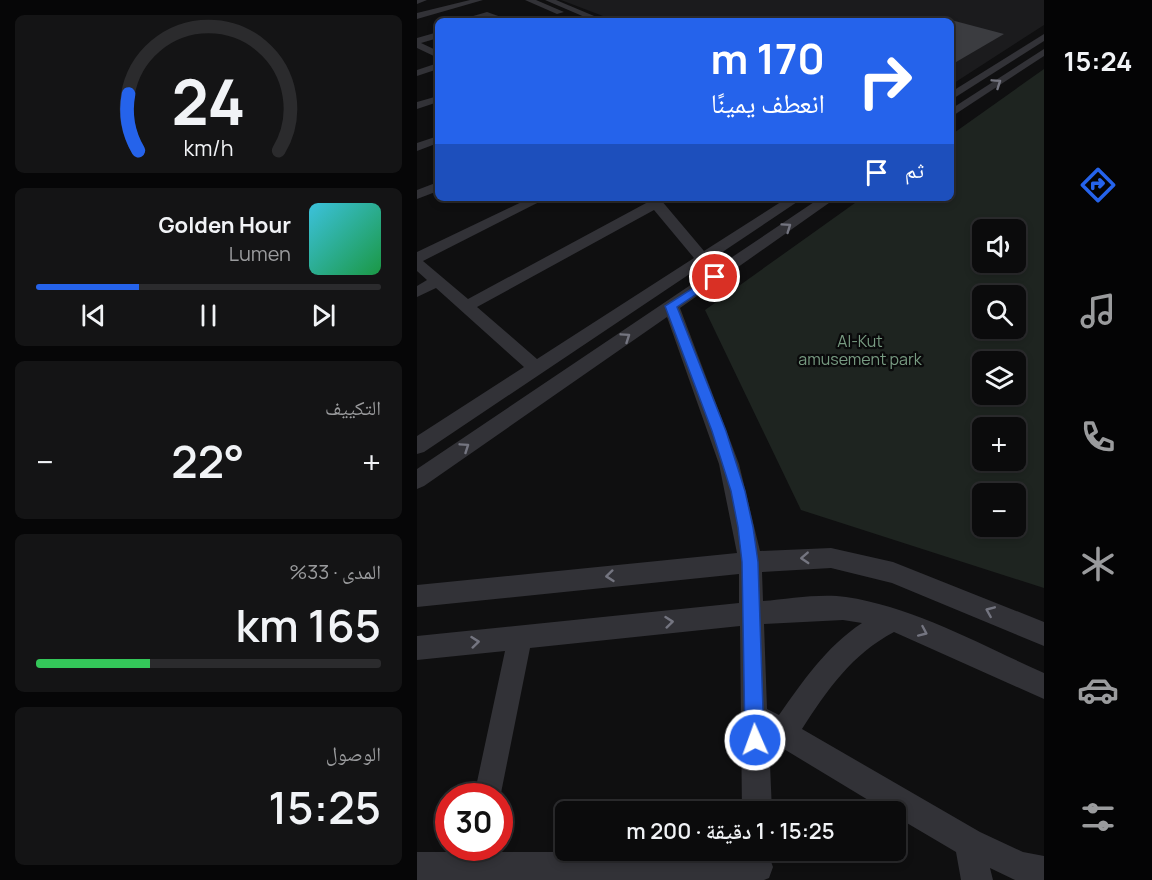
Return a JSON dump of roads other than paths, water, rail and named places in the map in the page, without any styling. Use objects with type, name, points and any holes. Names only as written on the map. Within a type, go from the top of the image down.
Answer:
[{"type":"street","points":[[417,2],[423,0]]},
{"type":"street","points":[[421,15],[479,0]]},
{"type":"street","points":[[529,0],[574,18]]},
{"type":"street","points":[[549,0],[594,18]]},
{"type":"street","points":[[472,18],[487,14],[497,17],[495,18]]},
{"type":"street","points":[[561,18],[568,16]]},
{"type":"street","points":[[417,42],[435,36]]},
{"type":"street","points":[[954,95],[1044,37]]},
{"type":"street","points":[[417,42],[435,53]]},
{"type":"street","points":[[954,112],[1044,52]]},
{"type":"street","points":[[417,73],[435,67]]},
{"type":"street","points":[[417,106],[435,100]]},
{"type":"street","points":[[417,147],[435,140]]},
{"type":"street","points":[[417,195],[435,187]]},
{"type":"street","points":[[417,258],[534,201]]},
{"type":"street","points":[[466,306],[653,201],[702,258]]},
{"type":"street","points":[[417,446],[791,201]]},
{"type":"street","points":[[417,480],[825,201]]},
{"type":"street","points":[[417,264],[535,367]]},
{"type":"street","points":[[417,292],[437,281]]},
{"type":"street","points":[[671,306],[729,459],[746,527],[750,562],[757,801]]},
{"type":"street","points":[[417,596],[750,562],[831,558],[853,561],[940,590],[1044,634]]},
{"type":"street","points":[[417,648],[751,613],[843,608],[892,620],[1044,686]]},
{"type":"street","points":[[783,733],[815,686],[842,653],[868,631],[892,620]]},
{"type":"street","points":[[491,783],[520,638]]},
{"type":"street","points":[[754,716],[969,843],[1021,867],[1044,871]]},
{"type":"street","points":[[969,843],[977,880]]},
{"type":"street","points":[[417,867],[474,865],[758,866]]},
{"type":"park label","name":"Al-Kut amusement park","points":[[860,350]]}]
